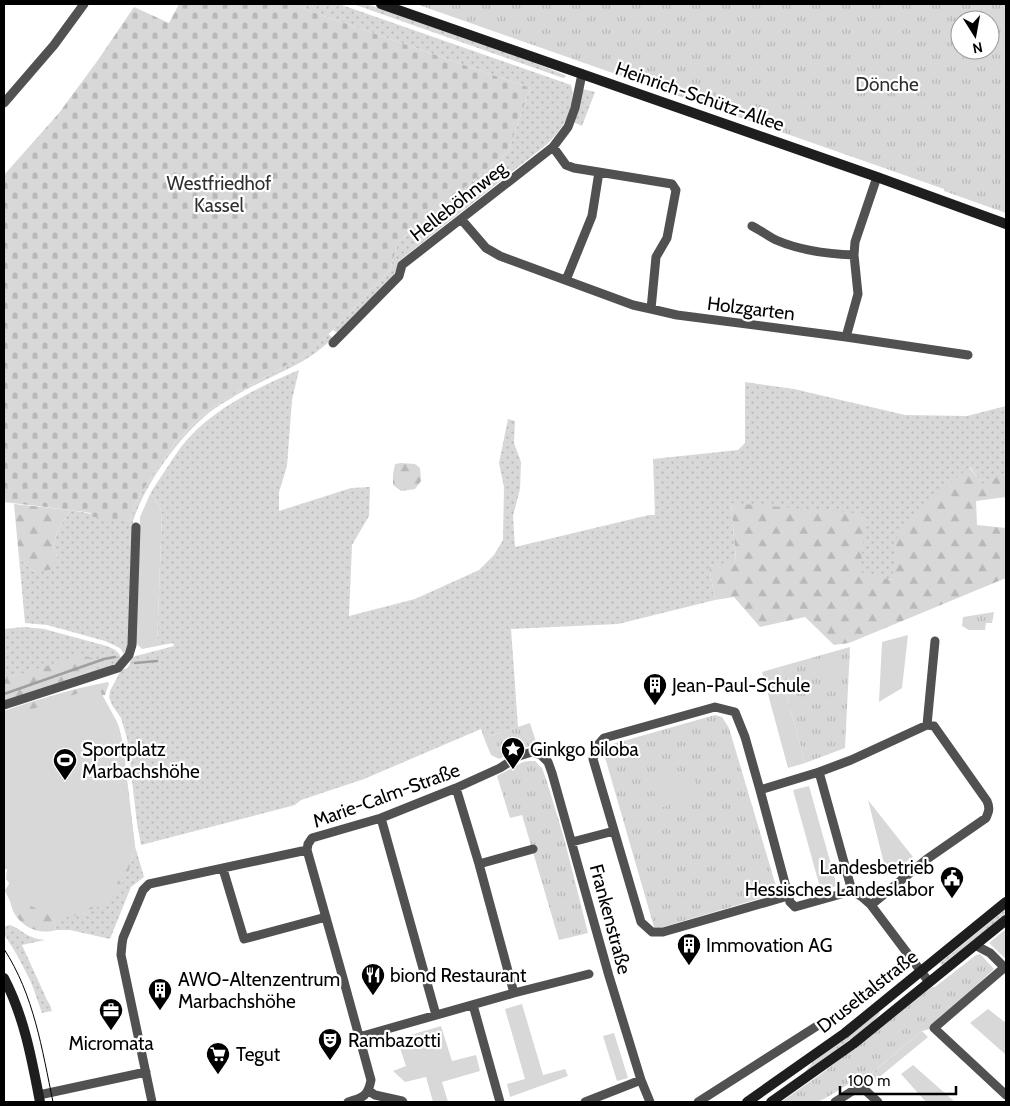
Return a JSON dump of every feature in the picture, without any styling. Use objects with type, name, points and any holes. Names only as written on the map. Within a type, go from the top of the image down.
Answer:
[{"type":"main road","name":"Heinrich-Schütz-Allee","points":[[381,4],[877,177],[1006,224]]},
{"type":"main road","name":"Druseltalstraße","points":[[752,1101],[845,1033],[1006,902]]},
{"type":"main road","name":"Druseltalstraße","points":[[771,1102],[853,1044],[1006,920]]},
{"type":"main road","points":[[4,978],[14,999],[24,1030],[39,1099]]},
{"type":"street","points":[[4,103],[54,45],[84,4]]},
{"type":"street","name":"Helleböhnweg","points":[[333,343],[399,276],[402,265],[553,147],[568,127],[575,108],[582,74]]},
{"type":"street","points":[[553,147],[566,165],[574,168],[672,184],[676,190],[667,238],[656,257],[651,309]]},
{"type":"street","points":[[566,280],[592,216],[599,172]]},
{"type":"street","points":[[846,337],[858,294],[854,254],[855,242],[877,177]]},
{"type":"street","name":"Holzgarten","points":[[461,219],[486,248],[500,256],[632,305],[677,315],[846,337],[956,357],[968,355]]},
{"type":"street","points":[[752,226],[775,239],[800,249],[854,254]]},
{"type":"street","points":[[4,706],[118,668],[129,655],[132,645],[136,527]]},
{"type":"street","points":[[927,725],[935,641]]},
{"type":"street","points":[[788,896],[663,932],[652,932],[641,922],[593,760],[597,746],[604,738],[714,707],[735,712],[745,737],[790,902],[795,906],[852,891],[862,896],[871,905],[929,982]]},
{"type":"street","points":[[760,790],[819,772],[851,760],[927,725],[934,726],[987,801],[989,812],[986,818],[927,859],[871,905]]},
{"type":"street","name":"Marie-Calm-Straße","points":[[146,1072],[121,955],[123,938],[143,890],[149,884],[307,850],[312,838],[381,818],[456,788],[500,768],[519,756],[532,752]]},
{"type":"street","name":"Frankenstraße","points":[[532,752],[541,755],[548,762],[552,773],[609,976],[641,1080],[650,1102]]},
{"type":"street","points":[[819,772],[852,891]]},
{"type":"street","points":[[456,788],[514,993]]},
{"type":"street","points":[[381,818],[436,1015]]},
{"type":"street","points":[[572,842],[614,831]]},
{"type":"street","points":[[479,864],[533,849]]},
{"type":"street","points":[[307,850],[371,1080],[369,1091],[365,1096],[348,1102]]},
{"type":"street","points":[[223,869],[244,938],[326,916]]},
{"type":"street","points":[[975,945],[990,952],[1005,968],[934,1028],[1006,1095]]},
{"type":"street","points":[[359,1037],[473,1004],[588,974]]},
{"type":"street","points":[[473,1004],[500,1102]]},
{"type":"street","name":"Druseltalstraße","points":[[698,1102],[817,1026]]},
{"type":"street","points":[[39,1099],[146,1072],[152,1102]]},
{"type":"street","points":[[585,1102],[641,1080]]},
{"type":"street","points":[[835,1102],[857,1088],[865,1090],[878,1102]]},
{"type":"street","points":[[369,1091],[375,1095],[403,1102]]},
{"type":"green space","name":"Westfriedhof Kassel","points":[[179,4],[290,4],[530,88],[508,152],[398,242],[390,270],[333,330],[302,357],[237,392],[203,414],[176,441],[135,504],[130,521],[93,517],[91,513],[4,502],[4,175],[59,113],[134,7],[169,23]]},
{"type":"green space","points":[[290,4],[339,4],[571,85],[573,93],[567,118],[552,139],[399,261],[394,275],[338,333],[333,330],[390,270],[398,242],[508,152],[530,88]]},
{"type":"green space","points":[[353,4],[367,4],[520,57],[566,77],[563,78]]},
{"type":"green space","name":"Dönche","points":[[416,4],[1006,4],[1006,213],[944,191],[944,189]]},
{"type":"green space","points":[[583,89],[595,92],[582,126],[573,122]]},
{"type":"green space","points":[[328,334],[333,338],[311,356],[238,394],[207,415],[192,428],[153,479],[138,507],[133,521],[130,639],[125,655],[120,648],[105,641],[47,625],[25,623],[19,558],[34,572],[59,560],[53,547],[57,532],[70,510],[130,521],[135,504],[176,441],[203,414],[237,392],[302,357]]},
{"type":"green space","points":[[299,370],[292,400],[287,466],[279,492],[279,511],[351,488],[370,487],[369,516],[352,545],[349,616],[415,599],[479,570],[494,555],[503,540],[504,487],[499,463],[508,419],[515,421],[514,443],[521,462],[520,489],[513,516],[515,547],[655,515],[653,459],[738,450],[745,443],[745,382],[794,389],[905,415],[967,416],[1006,406],[1006,473],[983,485],[970,467],[892,580],[860,573],[731,504],[736,562],[709,566],[715,600],[618,624],[511,629],[518,727],[484,738],[481,729],[364,779],[301,800],[295,805],[141,845],[127,738],[121,718],[109,697],[110,691],[121,670],[128,668],[132,657],[174,646],[173,643],[157,646],[162,512],[151,492],[181,447],[206,422],[235,401],[266,384]]},
{"type":"green space","points":[[395,464],[415,464],[420,468],[421,481],[415,489],[401,491],[393,485]]},
{"type":"green space","points":[[969,467],[983,484],[1006,473],[1006,497],[976,501],[977,525],[1006,528],[1006,578],[849,643],[834,645],[805,617],[760,627],[734,597],[715,600],[709,566],[736,561],[731,503],[866,514],[860,572],[892,580],[898,531]]},
{"type":"green space","points":[[151,492],[162,512],[157,646],[142,649],[135,642],[140,517]]},
{"type":"green space","points":[[14,504],[70,510],[57,532],[53,547],[59,560],[54,569],[34,572],[19,558]]},
{"type":"green space","points":[[994,612],[992,623],[986,623],[985,630],[969,630],[962,626],[963,617]]},
{"type":"green space","points":[[24,627],[44,629],[112,648],[117,652],[121,660],[116,665],[4,701],[75,677],[106,663],[17,675],[4,679],[4,629]]},
{"type":"green space","points":[[908,635],[902,688],[879,702],[882,642]]},
{"type":"green space","points":[[850,647],[845,748],[805,763],[779,667]]},
{"type":"green space","points":[[82,655],[106,663],[75,677],[4,701],[4,679]]},
{"type":"green space","points":[[826,660],[848,667],[837,686],[824,683]]},
{"type":"green space","points":[[779,667],[805,763],[788,768],[762,672]]},
{"type":"green space","points":[[108,682],[105,695],[94,696],[4,729],[4,711],[55,695]]},
{"type":"green space","name":"Sportplatz Marbachshöhe","points":[[96,687],[99,689],[116,720],[121,735],[135,846],[117,884],[104,900],[88,909],[51,916],[15,898],[12,887],[6,879],[7,869],[4,869],[4,719]]},
{"type":"green space","points":[[715,715],[722,717],[729,728],[778,893],[663,927],[654,927],[602,747]]},
{"type":"green space","points":[[116,720],[123,745],[135,846],[128,874],[106,902],[88,913],[57,919],[54,921],[56,930],[44,932],[32,929],[22,923],[14,913],[5,890]]},
{"type":"green space","points":[[530,723],[537,745],[521,748],[499,759],[491,755],[484,738]]},
{"type":"green space","points":[[535,761],[542,768],[547,782],[564,838],[588,933],[559,940],[522,815],[510,818],[497,776],[523,762]]},
{"type":"green space","points":[[692,771],[700,797],[659,808],[652,782]]},
{"type":"green space","points":[[809,786],[837,886],[821,891],[793,790]]},
{"type":"green space","points":[[868,800],[913,857],[887,875]]},
{"type":"green space","points":[[135,846],[144,877],[131,887],[110,939],[70,930],[56,930],[54,921],[57,918],[88,913],[128,874]]},
{"type":"green space","points":[[1006,909],[1006,914],[942,965],[940,963]]},
{"type":"green space","points":[[9,925],[34,938],[45,940],[22,945],[52,1011],[42,1013],[31,982],[4,934],[4,927]]},
{"type":"green space","points":[[1006,929],[1006,959],[989,943]]},
{"type":"green space","points":[[980,954],[994,969],[930,1029],[922,1031],[861,1082],[858,1078],[817,1102],[781,1102],[821,1074],[932,987],[935,987],[976,955]]},
{"type":"green space","points":[[522,1004],[543,1075],[565,1069],[568,1076],[510,1097],[507,1084],[525,1079],[505,1009]]},
{"type":"green space","points":[[988,1009],[1006,1023],[1006,1055],[970,1023]]},
{"type":"green space","points":[[879,1012],[873,1022],[805,1072],[813,1062]]},
{"type":"green space","points":[[441,1026],[452,1061],[476,1055],[480,1071],[442,1082],[448,1102],[433,1102],[426,1077],[405,1082],[393,1071],[406,1066],[397,1039]]},
{"type":"green space","points":[[922,1031],[928,1037],[871,1084],[866,1078]]},
{"type":"green space","points":[[614,1033],[628,1078],[617,1081],[603,1036]]},
{"type":"green space","points":[[913,1065],[955,1102],[926,1102],[901,1074]]},
{"type":"waterway","points":[[4,694],[104,659],[115,657]]},
{"type":"waterway","points":[[135,663],[157,661]]},
{"type":"tram line","points":[[4,949],[23,985],[30,1004],[41,1042],[53,1102]]},
{"type":"place","name":"Jean-Paul-Schule","points":[[655,706]]},
{"type":"place","name":"Ginkgo biloba","points":[[513,770]]},
{"type":"place","name":"Sportplatz Marbachshöhe","points":[[65,781]]},
{"type":"place","name":"Landesbetrieb Hessisches Landeslabor","points":[[952,899]]},
{"type":"place","name":"Immovation AG","points":[[689,966]]},
{"type":"place","name":"biond Restaurant","points":[[373,996]]},
{"type":"place","name":"AWO-Altenzentrum Marbachshöhe","points":[[160,1011]]},
{"type":"place","name":"Micromata","points":[[111,1031]]},
{"type":"place","name":"Rambazotti","points":[[330,1061]]},
{"type":"place","name":"Tegut","points":[[218,1075]]}]
